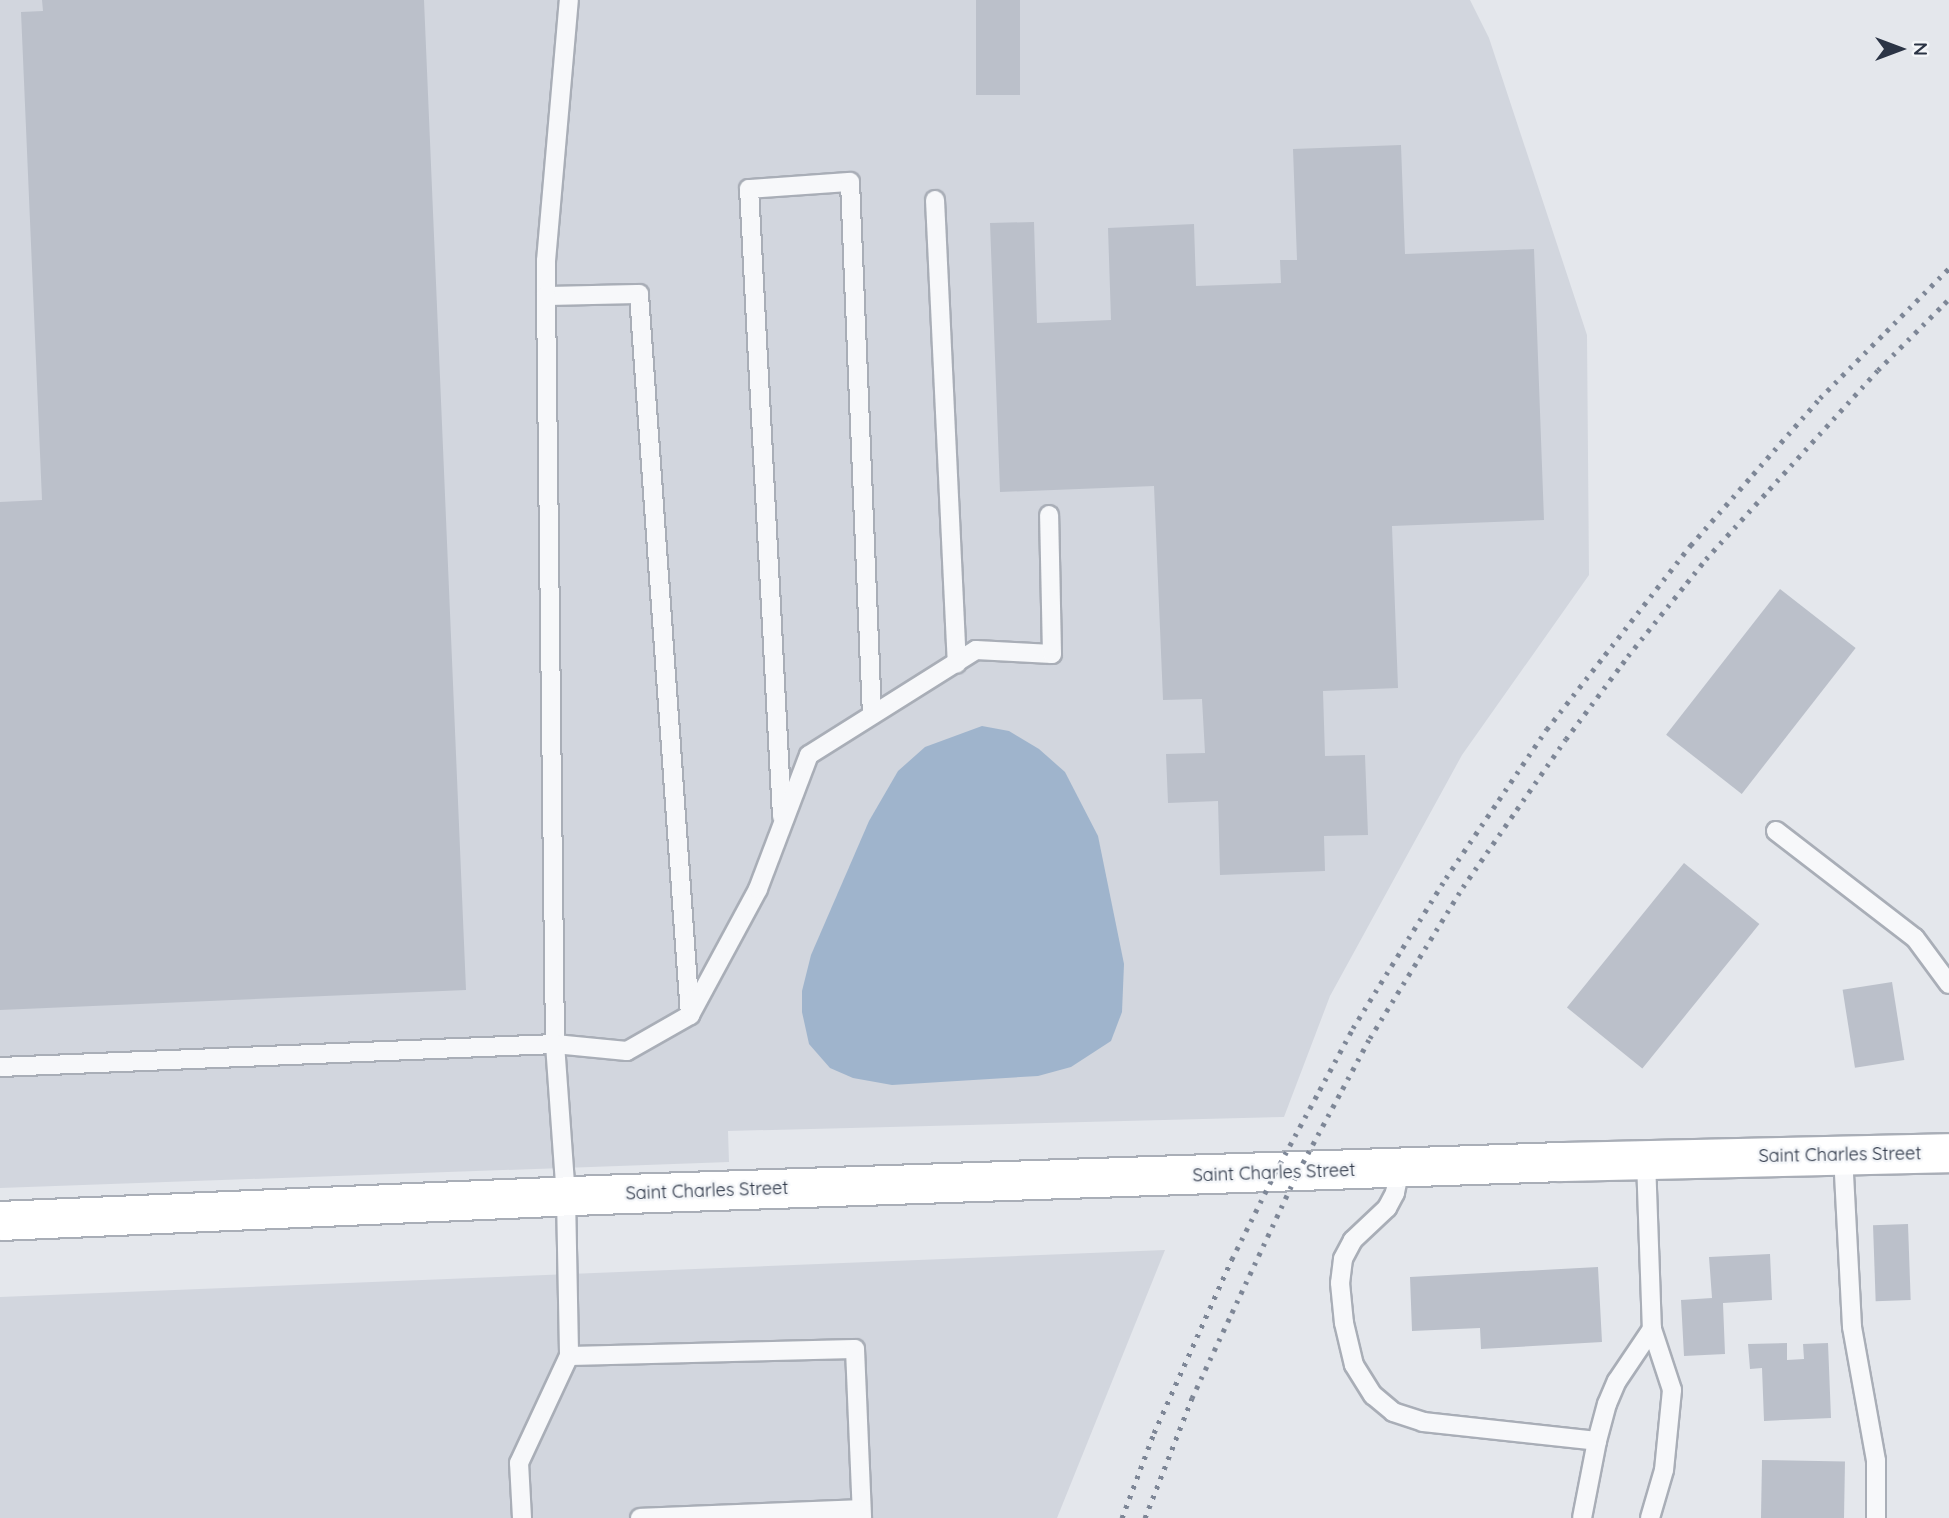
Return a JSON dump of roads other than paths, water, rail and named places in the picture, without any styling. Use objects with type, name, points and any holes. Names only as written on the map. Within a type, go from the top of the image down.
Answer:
[{"type":"main road","name":"Saint Charles Street","points":[[0,1221],[582,1196],[1646,1160],[1949,1153]]},
{"type":"lane","points":[[522,1518],[519,1463],[569,1356],[582,1196],[555,1044],[546,296],[546,261],[569,0]]},
{"type":"lane","points":[[782,824],[749,189],[850,182],[872,715]]},
{"type":"lane","points":[[935,200],[957,663]]},
{"type":"lane","points":[[546,296],[639,294],[690,1015]]},
{"type":"lane","points":[[0,1067],[555,1044],[627,1051],[690,1015],[758,889],[809,755],[976,650],[1052,654],[1049,515]]},
{"type":"lane","points":[[1776,831],[1915,937],[1949,984]]},
{"type":"lane","points":[[1843,1155],[1852,1327],[1876,1461],[1876,1518]]},
{"type":"lane","points":[[1646,1160],[1652,1329],[1672,1390],[1664,1470],[1650,1518]]},
{"type":"lane","points":[[1400,1168],[1395,1193],[1387,1208],[1353,1240],[1343,1259],[1340,1283],[1344,1324],[1354,1365],[1373,1395],[1394,1412],[1423,1422],[1597,1441]]},
{"type":"lane","points":[[1582,1518],[1607,1405],[1618,1381],[1652,1329]]},
{"type":"lane","points":[[569,1356],[855,1349],[862,1514],[640,1518]]},
{"type":"water","points":[[982,726],[1009,731],[1039,749],[1065,772],[1098,836],[1124,964],[1122,1012],[1111,1041],[1071,1067],[1038,1076],[892,1085],[853,1078],[830,1068],[809,1044],[802,1012],[802,991],[811,955],[869,821],[898,771],[925,747]]},
{"type":"railway","points":[[1122,1518],[1154,1433],[1232,1259],[1275,1173],[1353,1028],[1446,878],[1547,729],[1691,545],[1820,398],[1949,268]]},
{"type":"railway","points":[[1145,1518],[1192,1398],[1298,1172],[1370,1038],[1463,887],[1566,739],[1706,559],[1878,370],[1949,299]]}]
